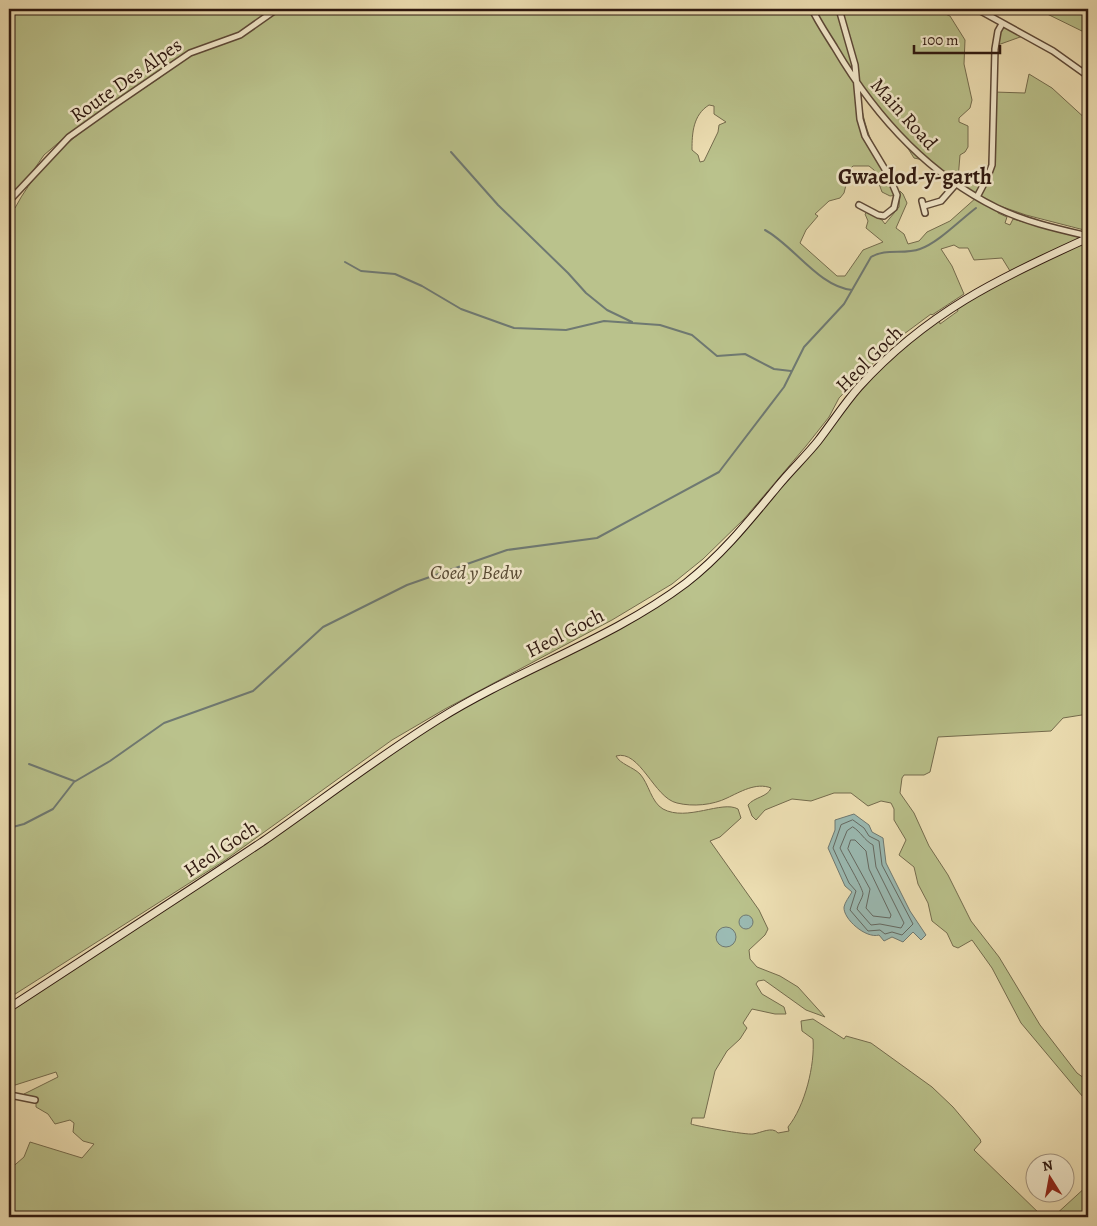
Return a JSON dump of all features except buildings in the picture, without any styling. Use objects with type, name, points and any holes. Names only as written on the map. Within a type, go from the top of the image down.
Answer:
[{"type":"street","name":"Route Des Alpes","points":[[9,201],[69,137],[190,53],[240,35],[277,9]]},
{"type":"street","name":"Main Road","points":[[812,9],[858,86],[872,105],[915,152],[956,185],[1011,214],[1088,237]]},
{"type":"street","points":[[839,9],[853,55],[858,86],[857,107],[865,136],[889,176],[897,195],[894,208],[884,216],[878,215],[860,205]]},
{"type":"street","points":[[978,9],[1053,51],[1088,76]]},
{"type":"street","points":[[977,197],[992,165],[995,49],[998,30],[1002,24]]},
{"type":"street","points":[[924,213],[923,204],[941,201],[956,185]]},
{"type":"street","name":"Heol Goch","points":[[9,1008],[264,840],[354,776],[438,720],[485,692],[651,606],[686,583],[735,539],[815,445],[859,388],[911,339],[948,309],[985,287],[1088,237]]},
{"type":"street","points":[[9,1098],[19,1097],[35,1100]]},
{"type":"green space","name":"Coed y Bedw","points":[[9,9],[924,9],[938,11],[950,16],[965,40],[964,64],[972,100],[970,108],[959,118],[959,122],[968,126],[968,147],[960,155],[958,179],[988,176],[994,92],[1025,93],[1029,74],[1052,88],[1088,121],[1088,231],[1026,215],[997,205],[998,213],[1007,217],[1005,223],[1010,225],[1013,219],[1082,238],[1010,271],[1002,258],[974,260],[968,248],[959,248],[954,245],[941,249],[952,266],[964,294],[931,314],[904,334],[861,375],[839,398],[829,417],[744,519],[703,559],[672,584],[612,620],[445,709],[392,740],[224,861],[9,998],[9,205],[15,208],[28,186],[44,167],[79,134],[161,77],[161,75],[71,132],[44,155],[24,184],[9,198]],"holes":[[[859,87],[902,139],[914,158],[923,160],[955,179],[977,197],[950,221],[927,232],[919,241],[908,244],[904,234],[896,228],[907,203],[900,191],[899,207],[885,224],[882,220],[867,212],[865,214],[868,221],[866,228],[883,242],[863,250],[845,276],[837,276],[800,243],[806,230],[818,216],[815,214],[829,201],[840,198],[844,193],[850,169],[853,166],[869,166],[874,170],[882,192],[890,196],[897,195],[867,130],[860,102]],[[709,105],[714,106],[714,114],[726,122],[719,125],[718,132],[704,161],[700,162],[698,155],[692,150],[693,131],[700,114]]]},
{"type":"green space","points":[[1037,9],[1088,9],[1088,34]]},
{"type":"green space","points":[[1002,24],[1023,36],[995,46]]},
{"type":"green space","points":[[1088,239],[1088,714],[1063,718],[1051,731],[938,737],[930,772],[924,775],[904,775],[900,793],[914,813],[929,846],[948,875],[971,921],[999,957],[1040,1025],[1077,1073],[1088,1081],[1088,1103],[1021,1023],[992,968],[972,940],[958,948],[953,946],[947,933],[932,921],[928,903],[918,884],[914,867],[899,855],[906,840],[894,820],[894,809],[891,803],[881,801],[868,806],[851,793],[834,793],[811,801],[792,799],[765,810],[756,820],[752,816],[748,805],[767,793],[771,788],[765,786],[754,787],[709,804],[690,805],[677,803],[661,793],[640,766],[625,756],[616,756],[620,761],[640,774],[656,802],[663,809],[683,813],[723,807],[738,809],[741,818],[720,837],[710,841],[759,910],[768,929],[765,935],[749,950],[750,959],[757,967],[780,976],[798,987],[825,1017],[806,1010],[764,980],[758,981],[756,984],[762,994],[784,1007],[786,1014],[775,1014],[752,1009],[743,1023],[747,1028],[740,1039],[727,1051],[715,1071],[704,1118],[692,1118],[691,1124],[749,1134],[770,1130],[778,1133],[789,1131],[788,1127],[799,1108],[808,1085],[812,1061],[813,1039],[802,1031],[801,1021],[813,1019],[844,1039],[846,1036],[871,1043],[932,1087],[953,1107],[980,1139],[981,1142],[974,1150],[1024,1199],[1024,1204],[1030,1204],[1043,1217],[9,1217],[9,1170],[24,1157],[30,1142],[82,1158],[94,1144],[83,1141],[73,1132],[74,1123],[70,1120],[55,1124],[48,1114],[36,1107],[36,1102],[24,1094],[58,1077],[56,1072],[9,1087],[9,1009],[238,862],[287,825],[437,722],[585,643],[636,620],[666,600],[719,556],[857,392],[880,368],[939,317],[940,324],[958,311],[956,306],[978,292]]},
{"type":"green space","points":[[1088,1185],[1088,1217],[1053,1217],[1067,1204],[1074,1204],[1074,1198]]},
{"type":"water","points":[[854,814],[869,825],[872,832],[883,838],[886,863],[910,911],[926,935],[921,940],[913,932],[903,942],[892,937],[884,941],[879,935],[868,934],[862,931],[847,917],[844,907],[852,892],[845,886],[828,848],[835,830],[835,820]]},
{"type":"water","points":[[746,915],[751,917],[753,922],[751,927],[746,929],[741,927],[739,922],[741,917]]},
{"type":"water","points":[[726,927],[733,930],[736,937],[733,944],[726,947],[719,944],[716,937],[719,930]]},
{"type":"waterway","points":[[451,152],[498,205],[586,293],[607,310],[632,322]]},
{"type":"waterway","points":[[9,828],[24,824],[53,809],[74,782],[110,761],[164,723],[253,691],[323,627],[407,585],[507,550],[597,538],[719,472],[784,387],[804,347],[844,304],[871,257],[889,252],[914,251],[927,246],[976,208]]},
{"type":"waterway","points":[[765,230],[786,245],[817,274],[840,287],[852,290]]},
{"type":"waterway","points":[[345,262],[361,271],[395,274],[422,286],[461,309],[514,328],[566,330],[604,321],[660,325],[692,335],[717,356],[745,354],[774,369],[791,371]]},
{"type":"waterway","points":[[29,764],[74,781]]},
{"type":"district","name":"Gwaelod-y-garth","points":[[915,177]]}]
